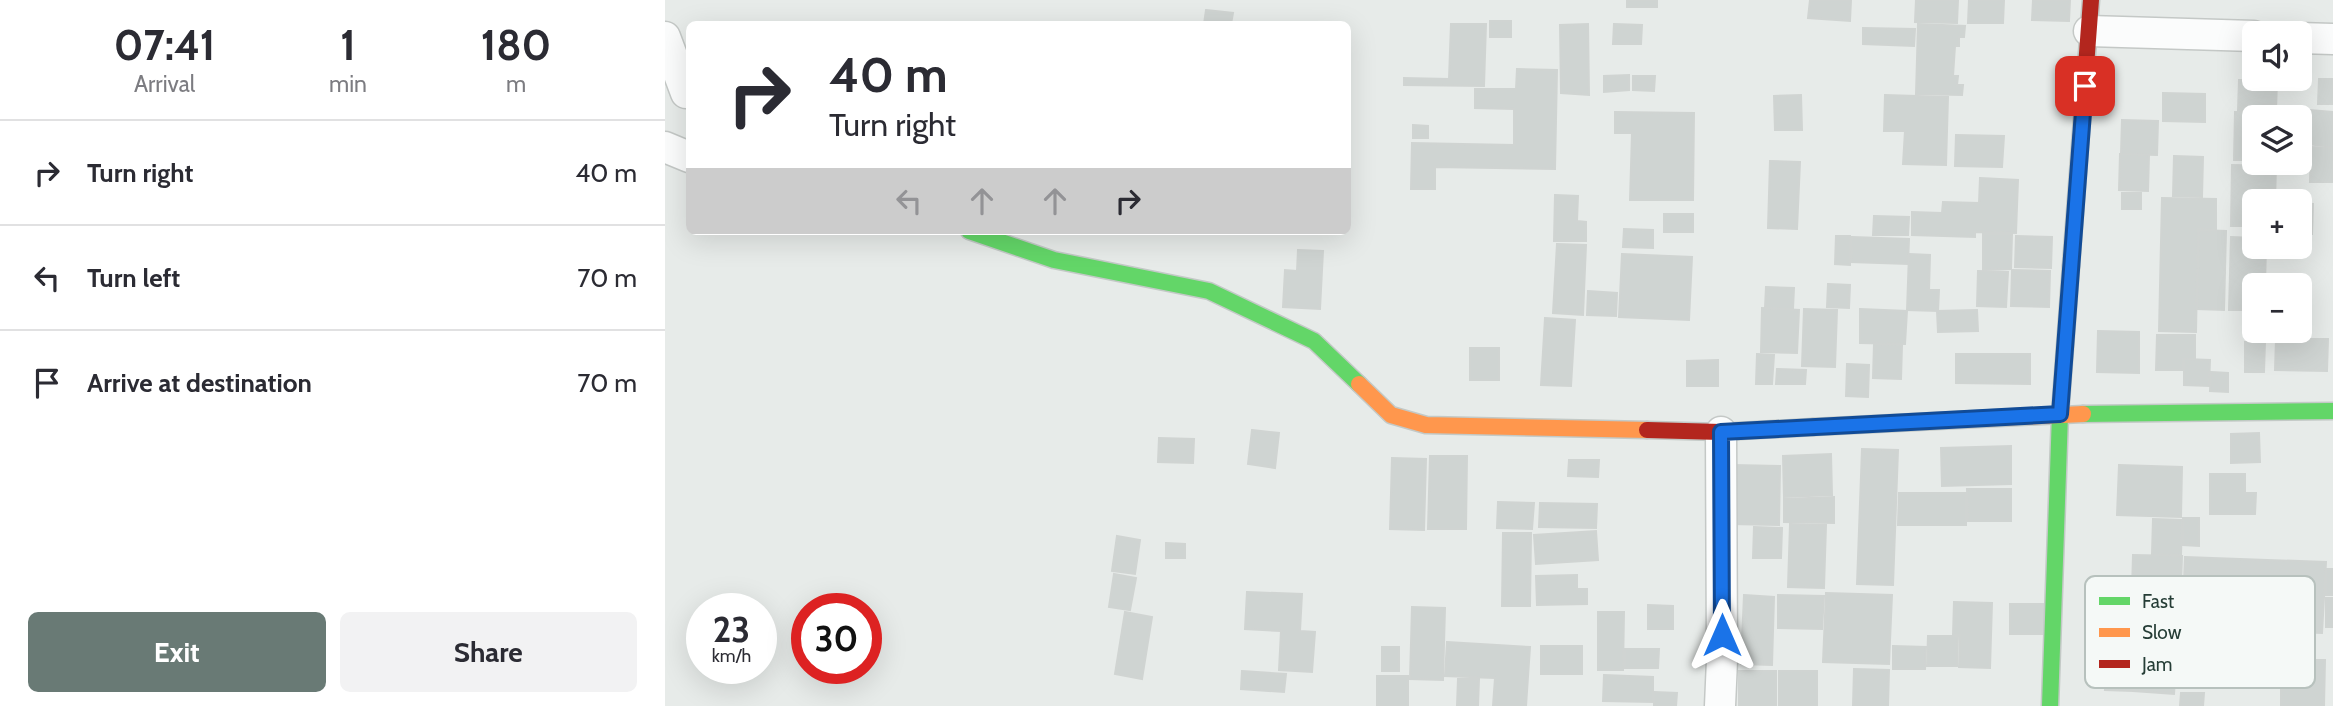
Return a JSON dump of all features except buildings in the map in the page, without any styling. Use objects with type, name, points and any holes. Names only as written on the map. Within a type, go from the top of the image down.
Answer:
[{"type":"street","points":[[2050,706],[2060,414],[2091,0]]},
{"type":"street","points":[[2089,31],[2242,36]]},
{"type":"street","points":[[665,37],[680,89]]},
{"type":"street","points":[[2312,38],[2333,39]]},
{"type":"street","points":[[665,147],[686,156]]},
{"type":"street","points":[[981,235],[1054,260],[1209,291],[1314,341],[1391,415],[1426,425],[1721,432],[2060,414],[2333,411]]},
{"type":"street","points":[[1720,706],[1721,432]]},
{"type":"traffic: fast","points":[[981,235],[1054,260],[1209,291],[1314,341],[1359,384]]},
{"type":"traffic: fast","points":[[2050,706],[2060,414],[2071,266]]},
{"type":"traffic: fast","points":[[2083,414],[2333,411]]},
{"type":"traffic: slow","points":[[1359,384],[1391,415],[1426,425],[1647,430]]},
{"type":"traffic: slow","points":[[1813,427],[2083,414]]},
{"type":"traffic: jam","points":[[2071,266],[2091,0]]},
{"type":"traffic: jam","points":[[1647,430],[1721,432],[1813,427]]},
{"type":"route","points":[[1722,635],[1721,432],[2060,414],[2085,86]]}]
